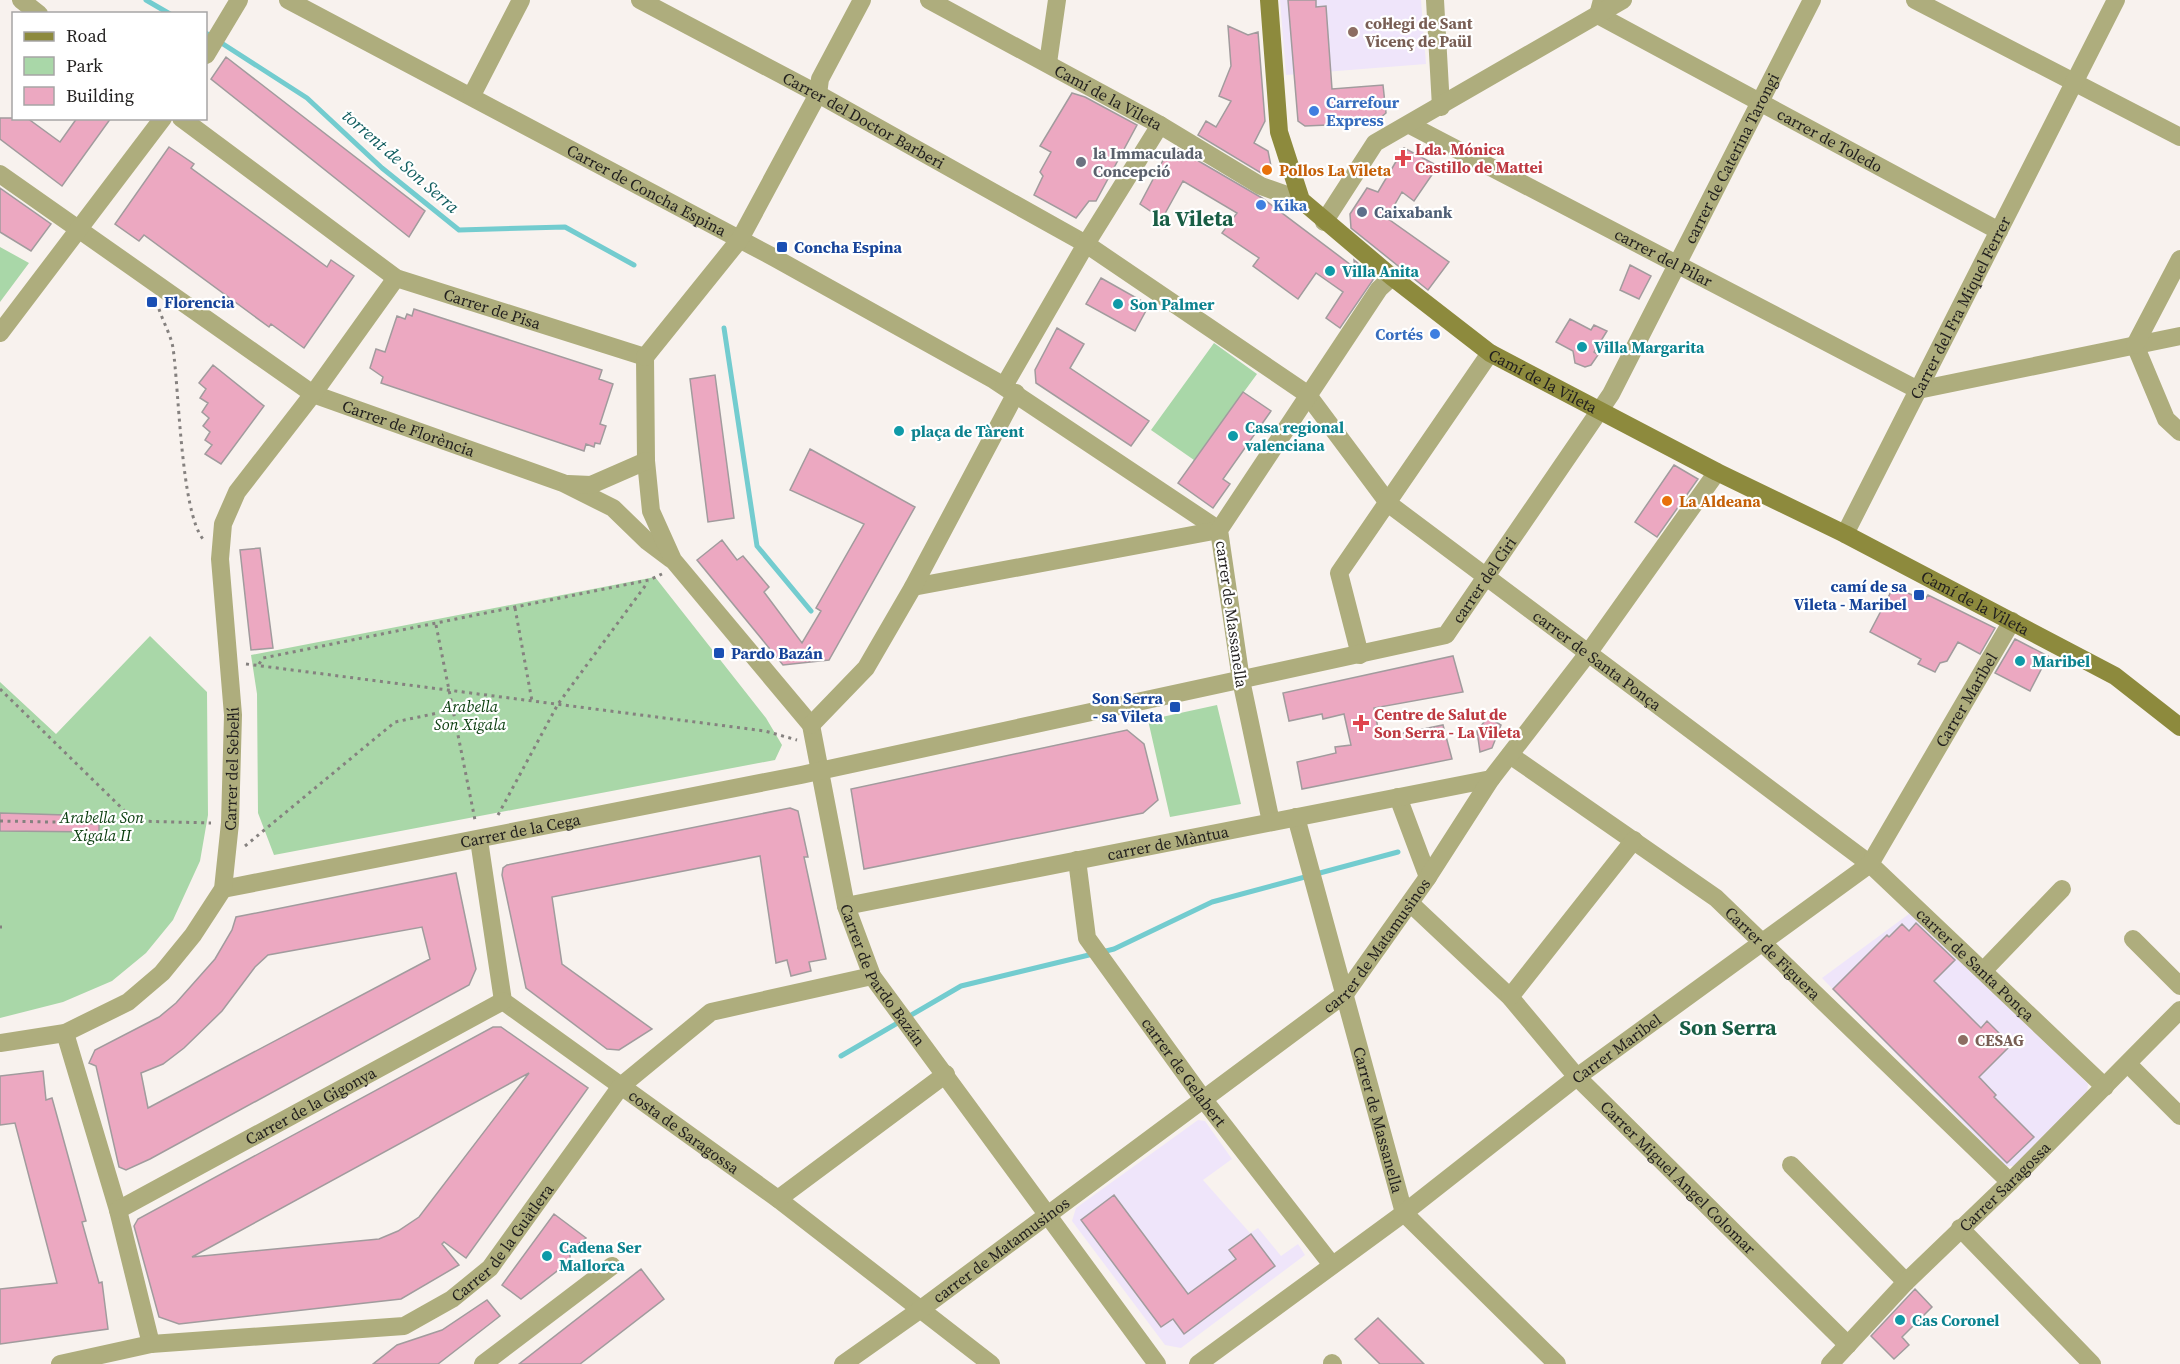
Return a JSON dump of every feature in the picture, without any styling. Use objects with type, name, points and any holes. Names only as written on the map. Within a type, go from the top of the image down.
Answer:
[{"type":"street","points":[[21,0],[36,12]]},
{"type":"street","points":[[213,42],[239,0]]},
{"type":"street","name":"Carrer de Concha Espina","points":[[288,0],[472,95],[740,239],[1010,390],[1219,530]]},
{"type":"street","points":[[472,95],[521,0]]},
{"type":"street","name":"Carrer del Doctor Barberi","points":[[640,0],[818,94],[1086,244]]},
{"type":"street","points":[[862,0],[820,79],[818,94],[740,239],[645,357],[646,461],[651,511],[676,563],[811,724],[866,668],[913,587],[1010,390],[1086,244],[1160,124]]},
{"type":"street","name":"Camí de la Vileta","points":[[929,0],[1160,124],[1261,186],[1301,200],[1324,222],[1490,353],[1717,472],[1845,534],[2115,676],[2180,727]]},
{"type":"street","points":[[1048,63],[1057,0]]},
{"type":"street","points":[[1269,0],[1279,132],[1301,200]]},
{"type":"street","points":[[1435,0],[1442,107]]},
{"type":"street","points":[[1324,222],[1375,143],[1442,107],[1600,8],[1623,0]]},
{"type":"street","name":"carrer de Caterina Tarongi","points":[[1600,411],[1812,0]]},
{"type":"street","points":[[1915,0],[1935,4],[2180,137]]},
{"type":"street","points":[[2075,81],[2116,0]]},
{"type":"street","name":"carrer de Toledo","points":[[1600,8],[1760,104],[1999,231]]},
{"type":"street","name":"Carrer del Fra Miquel Ferrer","points":[[1845,534],[2075,81]]},
{"type":"street","points":[[0,333],[161,120]]},
{"type":"street","name":"Carrer de Pisa","points":[[184,120],[396,278],[645,357]]},
{"type":"street","name":"carrer del Pilar","points":[[1410,125],[1918,390]]},
{"type":"street","name":"Carrer de Florència","points":[[0,174],[313,394],[563,483],[614,508],[647,541],[676,563]]},
{"type":"street","name":"carrer de Santa Ponça","points":[[1086,244],[1307,394],[1389,504],[1870,864],[2105,1087]]},
{"type":"street","points":[[2135,345],[2180,259]]},
{"type":"street","name":"carrer de Massanella","points":[[1272,822],[1240,680],[1219,530],[1307,394],[1379,289],[1392,276]]},
{"type":"street","name":"Carrer del Sebel·lí","points":[[0,1043],[65,1033],[128,1002],[162,973],[193,935],[223,889],[230,823],[233,715],[220,559],[224,524],[237,492],[313,394],[396,278]]},
{"type":"street","points":[[1918,390],[2180,336]]},
{"type":"street","points":[[2135,345],[2166,419],[2180,432]]},
{"type":"street","points":[[1360,655],[1339,573],[1389,504],[1490,353]]},
{"type":"street","name":"carrer del Ciri","points":[[1240,680],[1446,635],[1600,411]]},
{"type":"street","points":[[563,483],[591,485],[646,461]]},
{"type":"street","name":"carrer de Matamusinos","points":[[843,1364],[921,1309],[1345,994],[1428,877],[1491,779],[1589,652],[1717,472]]},
{"type":"street","points":[[913,587],[1219,530]]},
{"type":"street","name":"Carrer Maribel","points":[[1198,1364],[1404,1213],[1577,1077],[1870,864],[2012,621]]},
{"type":"street","name":"Carrer de la Cega","points":[[223,889],[479,840],[1240,680]]},
{"type":"street","name":"Carrer de Pardo Bazán","points":[[811,724],[818,770],[846,906],[872,976],[1157,1364]]},
{"type":"street","name":"Carrer de Figuera","points":[[1510,755],[1716,898],[2010,1182]]},
{"type":"street","name":"carrer de Màntua","points":[[846,906],[1491,779]]},
{"type":"street","points":[[1398,797],[1428,877]]},
{"type":"street","name":"Carrer de Massanella","points":[[1296,817],[1404,1213],[1557,1364]]},
{"type":"street","points":[[479,840],[503,1001]]},
{"type":"street","points":[[1510,997],[1634,840]]},
{"type":"street","name":"carrer de Gelabert","points":[[1077,860],[1087,938],[1090,943],[1204,1100],[1332,1265]]},
{"type":"street","points":[[1983,971],[2062,889]]},
{"type":"street","name":"Carrer Miguel Angel Colomar","points":[[1410,903],[1510,997],[1577,1077],[1848,1345]]},
{"type":"street","points":[[2133,939],[2180,986]]},
{"type":"street","name":"Carrer de la Guàtlera","points":[[60,1364],[151,1344],[404,1326],[452,1299],[490,1268],[621,1086],[711,1012],[872,976]]},
{"type":"street","name":"costa de Saragossa","points":[[503,1001],[778,1199],[991,1364]]},
{"type":"street","name":"Carrer de la Gigonya","points":[[118,1210],[503,1001]]},
{"type":"street","name":"Carrer Saragossa","points":[[1830,1364],[1906,1282],[2010,1182],[2180,1010]]},
{"type":"street","points":[[65,1033],[118,1210],[151,1344]]},
{"type":"street","points":[[2128,1064],[2180,1116]]},
{"type":"street","points":[[778,1199],[946,1074]]},
{"type":"street","points":[[1791,1165],[1906,1282]]},
{"type":"street","points":[[1960,1228],[2092,1364]]},
{"type":"street","points":[[483,1364],[612,1266]]},
{"type":"path","points":[[152,282],[173,345],[187,483],[198,532],[220,559]]},
{"type":"path","points":[[259,664],[263,658],[436,625],[649,580],[676,563]]},
{"type":"path","points":[[497,817],[558,704],[649,580]]},
{"type":"path","points":[[515,608],[532,701]]},
{"type":"path","points":[[436,625],[479,840]]},
{"type":"path","points":[[229,667],[259,664],[765,731],[814,745]]},
{"type":"path","points":[[0,689],[135,821]]},
{"type":"path","points":[[226,863],[395,722],[452,710]]},
{"type":"path","points":[[0,821],[230,823]]},
{"type":"shaded area","name":"col·legi de Sant Vicenç de Paül","points":[[1280,0],[1421,0],[1426,64],[1286,75]]},
{"type":"shaded area","name":"CESAG","points":[[1913,911],[2088,1084],[2087,1093],[2015,1166],[2005,1166],[1822,978]]},
{"type":"shaded area","points":[[1198,1120],[1205,1121],[1232,1159],[1203,1180],[1250,1233],[1258,1228],[1281,1256],[1298,1244],[1305,1255],[1181,1348],[1165,1345],[1072,1221],[1076,1208]]},
{"type":"green space","points":[[0,247],[29,263],[0,302]]},
{"type":"green space","points":[[1214,343],[1257,374],[1194,460],[1151,430]]},
{"type":"green space","name":"Arabella Son Xigala","points":[[655,577],[766,718],[782,745],[775,760],[274,855],[258,813],[257,694],[251,655]]},
{"type":"green space","name":"Arabella Son Xigala II","points":[[150,636],[207,692],[208,815],[200,861],[173,920],[146,953],[112,981],[63,1002],[0,1018],[0,682],[56,734]]},
{"type":"green space","points":[[1217,705],[1241,804],[1170,817],[1148,720]]},
{"type":"building","points":[[1288,0],[1316,0],[1316,7],[1326,6],[1332,89],[1383,85],[1386,113],[1374,123],[1305,126],[1298,121]]},
{"type":"building","points":[[1228,26],[1248,35],[1258,32],[1265,121],[1254,143],[1268,151],[1271,166],[1266,176],[1198,135],[1206,121],[1216,127],[1231,101],[1219,96],[1231,66]]},
{"type":"building","points":[[226,57],[425,211],[409,237],[211,79]]},
{"type":"building","name":"la Immaculada Concepció","points":[[1072,93],[1085,97],[1137,125],[1096,201],[1089,201],[1076,218],[1034,195],[1043,176],[1040,172],[1051,152],[1040,146]]},
{"type":"building","points":[[0,118],[30,120],[60,142],[76,120],[110,120],[62,186],[0,139]]},
{"type":"building","points":[[169,147],[194,164],[191,168],[327,267],[331,260],[354,276],[304,348],[271,324],[269,327],[144,235],[139,241],[115,224]]},
{"type":"building","points":[[1404,148],[1438,166],[1414,201],[1402,192],[1387,218],[1449,262],[1428,290],[1351,228],[1350,214],[1367,188],[1378,192]]},
{"type":"building","points":[[1178,149],[1262,198],[1355,268],[1354,260],[1375,277],[1340,328],[1326,318],[1343,292],[1316,273],[1298,299],[1253,266],[1259,258],[1222,233],[1237,213],[1183,181],[1162,219],[1140,204],[1168,151]]},
{"type":"building","points":[[0,188],[51,224],[31,251],[0,232]]},
{"type":"building","points":[[1630,265],[1651,276],[1639,299],[1620,290]]},
{"type":"building","name":"Son Palmer","points":[[1101,278],[1149,305],[1135,331],[1086,304]]},
{"type":"building","points":[[414,309],[602,370],[599,379],[613,384],[600,424],[606,426],[600,444],[595,443],[594,447],[586,444],[584,451],[381,383],[383,377],[370,368],[376,349],[385,352],[397,316],[405,319],[407,314],[412,316]]},
{"type":"building","name":"Villa Margarita","points":[[1570,319],[1591,330],[1594,325],[1607,331],[1594,352],[1598,355],[1591,365],[1585,367],[1575,363],[1573,351],[1556,342]]},
{"type":"building","points":[[1057,328],[1084,344],[1070,368],[1149,421],[1131,446],[1036,383],[1035,370]]},
{"type":"building","points":[[213,365],[264,406],[221,464],[205,454],[212,445],[205,440],[210,432],[203,426],[209,418],[202,412],[208,403],[200,398],[206,389],[199,383]]},
{"type":"building","points":[[715,375],[734,518],[708,522],[690,379]]},
{"type":"building","name":"Casa regional valenciana","points":[[1243,392],[1271,411],[1223,479],[1230,484],[1213,508],[1178,483]]},
{"type":"building","points":[[810,449],[915,507],[829,660],[783,665],[697,560],[722,540],[737,560],[743,556],[769,587],[764,592],[802,643],[821,611],[816,608],[864,524],[790,490]]},
{"type":"building","name":"La Aldeana","points":[[1674,465],[1698,479],[1657,537],[1635,522]]},
{"type":"building","points":[[260,548],[273,648],[251,650],[240,550]]},
{"type":"building","points":[[1894,586],[1924,601],[1928,595],[1995,628],[1980,654],[1958,642],[1947,661],[1940,663],[1935,672],[1918,664],[1921,659],[1870,632]]},
{"type":"building","name":"Maribel","points":[[2015,639],[2048,656],[2030,691],[1995,673]]},
{"type":"building","name":"Centre de Salut de Son Serra - La Vileta","points":[[1453,656],[1463,692],[1374,708],[1380,738],[1443,725],[1452,759],[1302,789],[1297,762],[1336,753],[1335,747],[1351,745],[1344,714],[1323,719],[1322,714],[1289,721],[1283,693]]},
{"type":"building","points":[[1488,717],[1501,725],[1492,748],[1480,752],[1477,731]]},
{"type":"building","points":[[1127,730],[1144,744],[1158,800],[1143,813],[864,869],[851,789]]},
{"type":"building","points":[[790,808],[798,811],[808,857],[804,857],[826,959],[809,962],[811,971],[791,976],[787,960],[776,963],[760,856],[552,897],[562,964],[652,1029],[619,1050],[607,1049],[526,988],[502,875],[503,868],[507,865]]},
{"type":"building","points":[[0,813],[99,816],[99,832],[0,831]]},
{"type":"building","points":[[456,873],[476,969],[469,985],[150,1159],[126,1170],[119,1167],[96,1066],[89,1063],[95,1050],[159,1017],[176,1003],[215,959],[232,930],[236,917]],"holes":[[[422,927],[430,959],[148,1108],[141,1073],[163,1064],[184,1048],[222,1011],[255,967],[268,955]]]},
{"type":"building","name":"CESAG","points":[[1916,923],[1955,960],[1934,981],[1981,1028],[1987,1021],[2011,1045],[1979,1077],[1996,1095],[1994,1097],[2034,1137],[2007,1163],[1833,989],[1887,935],[1889,937],[1902,924],[1909,931]]},
{"type":"building","points":[[493,1027],[501,1027],[588,1088],[466,1258],[444,1242],[442,1244],[459,1265],[401,1299],[179,1324],[159,1317],[134,1226],[138,1219]],"holes":[[[529,1073],[419,1217],[398,1231],[379,1239],[192,1257]]]},
{"type":"building","points":[[43,1071],[46,1100],[52,1098],[86,1221],[82,1222],[99,1283],[102,1282],[108,1329],[0,1344],[0,1289],[57,1283],[15,1123],[0,1125],[0,1076]]},
{"type":"building","points":[[1114,1195],[1188,1294],[1236,1259],[1229,1250],[1251,1234],[1275,1266],[1184,1334],[1173,1319],[1161,1327],[1081,1220]]},
{"type":"building","name":"Cadena Ser Mallorca","points":[[554,1214],[586,1238],[570,1250],[570,1261],[521,1299],[502,1285]]},
{"type":"building","points":[[641,1269],[664,1299],[580,1364],[519,1364]]},
{"type":"building","name":"Cas Coronel","points":[[1915,1289],[1932,1307],[1902,1337],[1909,1345],[1894,1359],[1871,1336]]},
{"type":"building","points":[[487,1300],[500,1316],[438,1364],[373,1364],[397,1345],[442,1330]]},
{"type":"building","points":[[1378,1318],[1424,1364],[1380,1364],[1355,1339]]},
{"type":"waterway","points":[[146,0],[167,12]]},
{"type":"waterway","name":"torrent de Son Serra","points":[[207,34],[307,98],[382,168],[459,230],[565,227],[634,265]]},
{"type":"waterway","name":"torrent de Son Serra","points":[[724,328],[757,546],[811,611]]},
{"type":"waterway","points":[[1102,952],[1114,949],[1212,902],[1398,852]]},
{"type":"waterway","points":[[841,1056],[961,986],[1093,954]]},
{"type":"place","name":"col·legi de Sant Vicenç de Paül","points":[[1353,32]]},
{"type":"place","name":"Carrefour Express","points":[[1314,111]]},
{"type":"place","name":"Lda. Mónica Castillo de Mattei","points":[[1403,158]]},
{"type":"place","name":"la Immaculada Concepció","points":[[1081,162]]},
{"type":"place","name":"Pollos La Vileta","points":[[1267,170]]},
{"type":"place","name":"Kika","points":[[1261,205]]},
{"type":"place","name":"Caixabank","points":[[1362,212]]},
{"type":"place","name":"Concha Espina","points":[[782,247]]},
{"type":"place","name":"Villa Anita","points":[[1330,271]]},
{"type":"place","name":"Florencia","points":[[152,302]]},
{"type":"place","name":"Son Palmer","points":[[1118,304]]},
{"type":"place","name":"Cortés","points":[[1435,334]]},
{"type":"place","name":"Villa Margarita","points":[[1582,347]]},
{"type":"place","name":"plaça de Tàrent","points":[[899,431]]},
{"type":"place","name":"Casa regional valenciana","points":[[1233,436]]},
{"type":"place","name":"La Aldeana","points":[[1667,501]]},
{"type":"place","name":"camí de sa Vileta - Maribel","points":[[1919,595]]},
{"type":"place","name":"Pardo Bazán","points":[[719,653]]},
{"type":"place","name":"Maribel","points":[[2020,661]]},
{"type":"place","name":"Son Serra - sa Vileta","points":[[1175,707]]},
{"type":"place","name":"Centre de Salut de Son Serra - La Vileta","points":[[1361,723]]},
{"type":"place","name":"CESAG","points":[[1963,1040]]},
{"type":"place","name":"Cadena Ser Mallorca","points":[[547,1256]]},
{"type":"place","name":"Cas Coronel","points":[[1900,1320]]},
{"type":"district","name":"la Vileta","points":[[1193,218]]},
{"type":"district","name":"Son Serra","points":[[1728,1027]]}]
